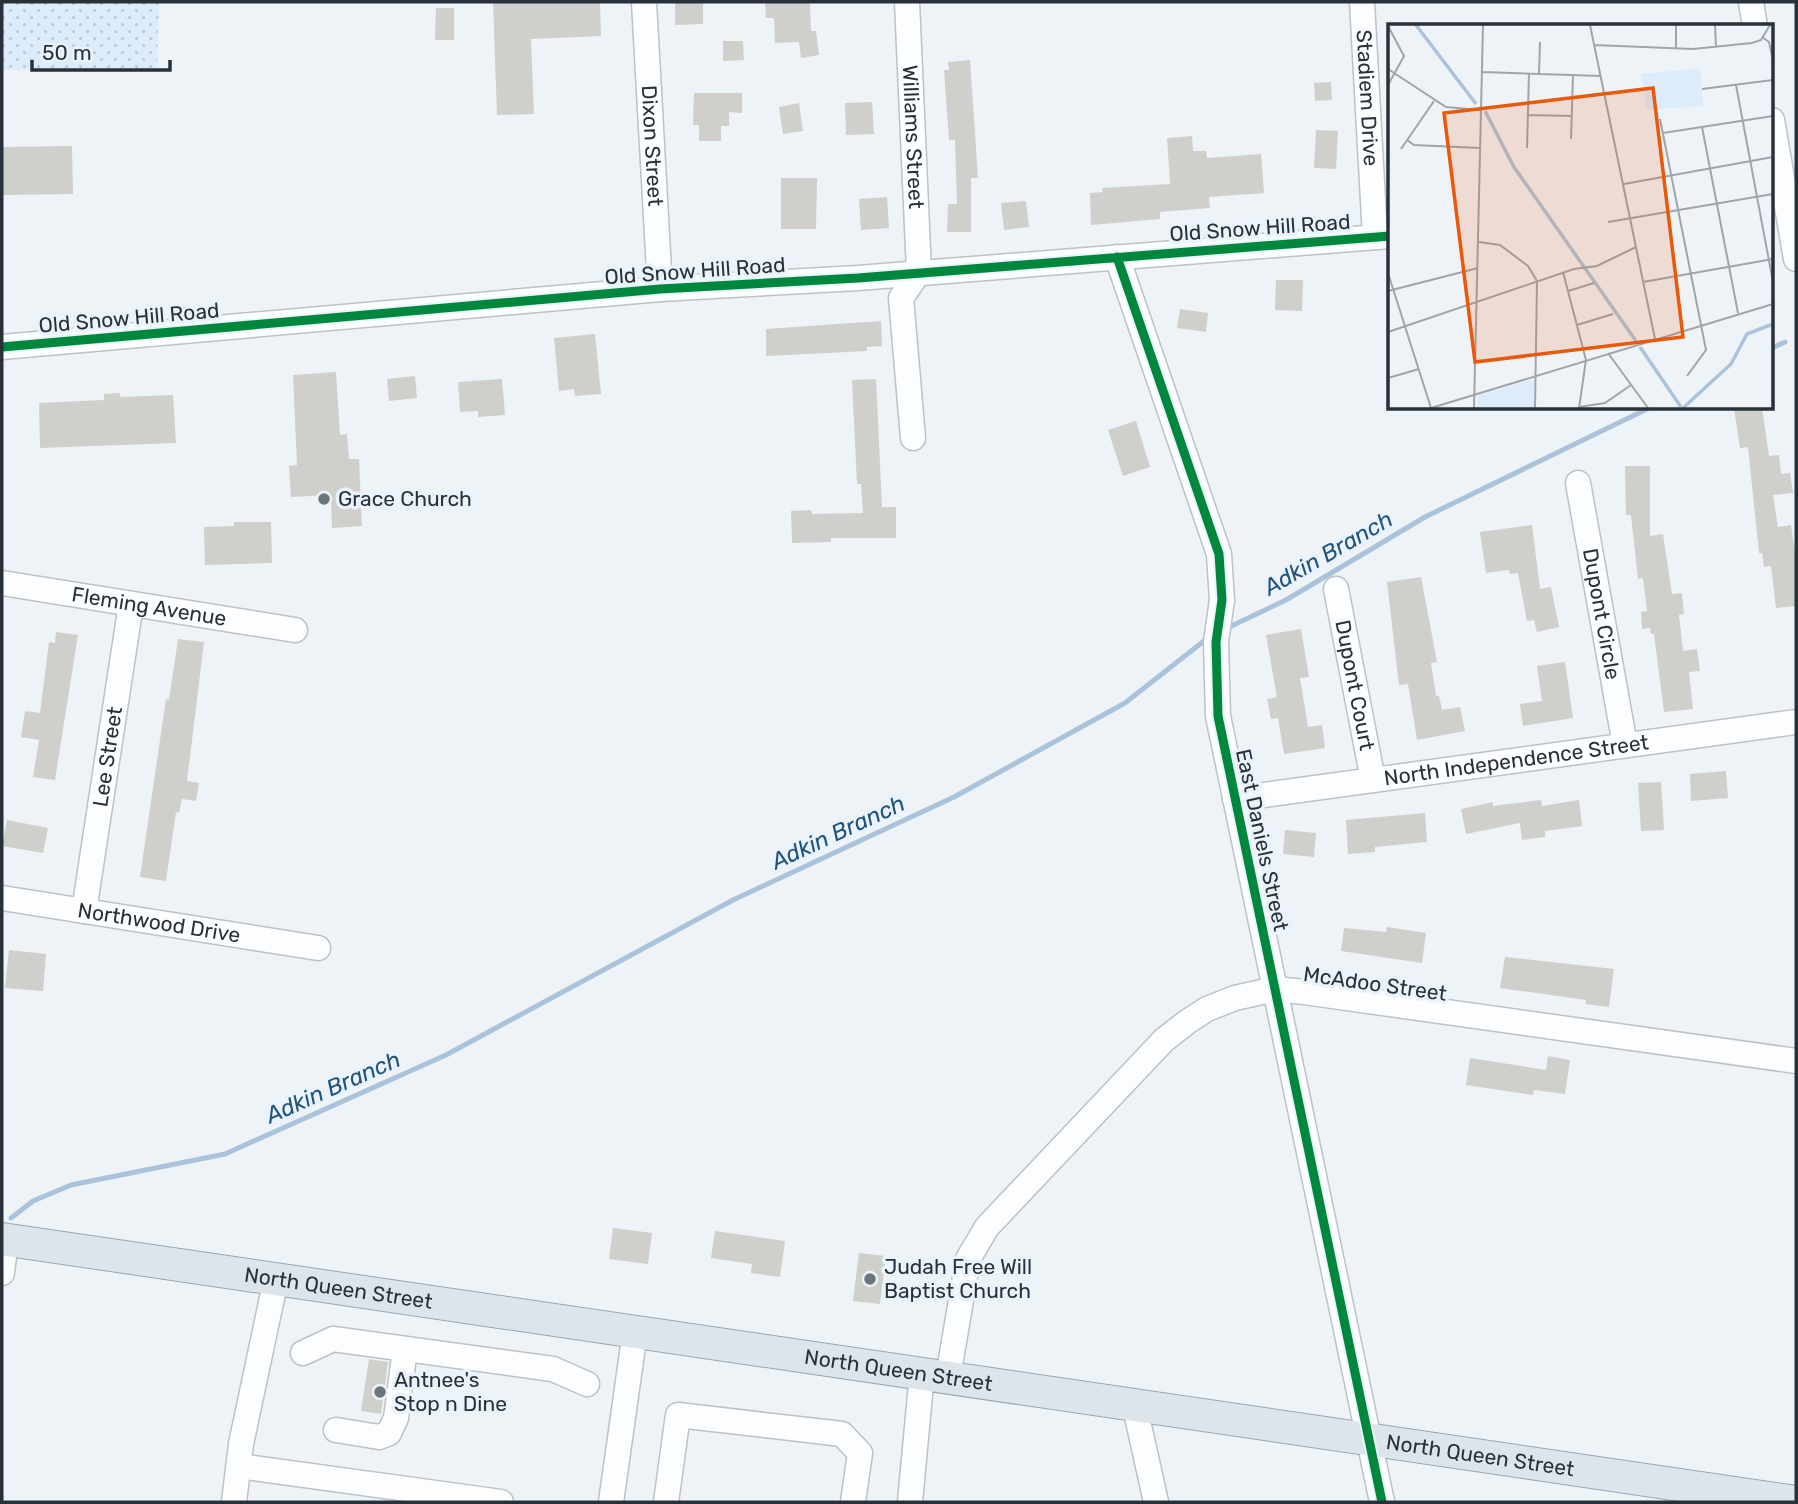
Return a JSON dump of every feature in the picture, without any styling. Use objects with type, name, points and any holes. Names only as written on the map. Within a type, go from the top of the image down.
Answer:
[{"type":"main road","name":"North Queen Street","points":[[4,1239],[1796,1502]]},
{"type":"street","name":"Dixon Street","points":[[644,2],[660,289]]},
{"type":"street","name":"Williams Street","points":[[907,2],[919,272]]},
{"type":"street","name":"Stadiem Drive","points":[[1362,2],[1383,236]]},
{"type":"street","points":[[1751,2],[1755,24]]},
{"type":"street","points":[[1773,132],[1779,206],[1796,258]]},
{"type":"street","name":"Old Snow Hill Road","points":[[2,347],[660,289],[1383,236]]},
{"type":"street","name":"East Daniels Street","points":[[1117,257],[1219,554],[1222,600],[1216,642],[1218,716],[1382,1502]]},
{"type":"street","points":[[913,438],[901,298],[919,272]]},
{"type":"street","name":"Dupont Circle","points":[[1578,483],[1625,745]]},
{"type":"street","name":"Fleming Avenue","points":[[2,583],[295,630]]},
{"type":"street","name":"Dupont Court","points":[[1336,589],[1373,780]]},
{"type":"street","name":"Lee Street","points":[[84,911],[131,604]]},
{"type":"street","name":"North Independence Street","points":[[1235,799],[1796,722]]},
{"type":"street","name":"Northwood Drive","points":[[2,898],[318,948]]},
{"type":"street","name":"McAdoo Street","points":[[910,1502],[935,1375],[968,1259],[987,1227],[1164,1040],[1207,1009],[1235,998],[1275,989],[1796,1061]]},
{"type":"street","points":[[2,1273],[4,1239]]},
{"type":"street","points":[[234,1502],[276,1279]]},
{"type":"street","points":[[611,1502],[635,1332]]},
{"type":"street","points":[[303,1353],[333,1339],[553,1369],[587,1384]]},
{"type":"street","points":[[336,1430],[379,1437],[389,1433],[396,1418],[405,1349]]},
{"type":"street","points":[[1134,1403],[1156,1502]]},
{"type":"street","points":[[666,1502],[678,1415],[842,1434],[860,1453],[853,1502]]},
{"type":"street","points":[[239,1466],[500,1502]]},
{"type":"shaded area","points":[[2,2],[159,2],[157,68],[2,70]]},
{"type":"building","points":[[493,2],[600,2],[601,36],[531,39],[534,114],[497,115]]},
{"type":"building","points":[[675,2],[703,2],[703,24],[675,25]]},
{"type":"building","points":[[765,2],[810,2],[811,31],[816,31],[819,55],[801,58],[799,42],[775,43],[774,18],[766,18]]},
{"type":"building","points":[[436,8],[454,8],[454,40],[435,40]]},
{"type":"building","points":[[723,41],[743,41],[744,60],[723,61]]},
{"type":"building","points":[[970,60],[978,178],[971,178],[971,232],[947,232],[948,204],[957,204],[955,140],[949,140],[944,70],[949,70],[948,62]]},
{"type":"building","points":[[1331,82],[1332,100],[1315,101],[1314,83]]},
{"type":"building","points":[[694,93],[742,93],[742,113],[729,112],[729,126],[721,126],[721,141],[699,141],[699,125],[693,125]]},
{"type":"building","points":[[872,102],[874,134],[846,135],[845,103]]},
{"type":"building","points":[[799,103],[803,131],[783,134],[779,107]]},
{"type":"building","points":[[1316,130],[1338,131],[1336,169],[1314,168]]},
{"type":"building","points":[[1192,136],[1193,151],[1206,151],[1207,158],[1261,154],[1264,193],[1209,197],[1210,208],[1160,212],[1160,219],[1091,225],[1090,193],[1103,192],[1102,188],[1170,184],[1167,138]]},
{"type":"building","points":[[72,146],[73,194],[2,195],[2,147]]},
{"type":"building","points":[[781,178],[817,178],[816,229],[781,229]]},
{"type":"building","points":[[887,197],[889,228],[861,230],[859,199]]},
{"type":"building","points":[[1026,201],[1029,227],[1004,230],[1001,203]]},
{"type":"building","points":[[1276,280],[1303,280],[1302,311],[1275,310]]},
{"type":"building","points":[[1180,309],[1208,313],[1206,332],[1177,328]]},
{"type":"building","points":[[881,321],[882,346],[867,347],[867,351],[766,356],[766,329]]},
{"type":"building","points":[[595,334],[601,394],[575,396],[574,389],[559,391],[554,338]]},
{"type":"building","points":[[336,372],[340,435],[347,434],[349,459],[359,459],[362,526],[332,528],[331,495],[291,497],[289,466],[297,465],[293,375]]},
{"type":"building","points":[[415,376],[417,398],[389,401],[387,379]]},
{"type":"building","points":[[502,379],[505,415],[478,417],[478,411],[460,412],[458,382]]},
{"type":"building","points":[[876,379],[882,507],[896,507],[896,538],[831,538],[831,542],[792,543],[791,511],[811,510],[812,514],[863,513],[861,484],[857,484],[852,380]]},
{"type":"building","points":[[120,393],[120,397],[173,395],[176,443],[40,448],[39,403],[104,400],[104,394]]},
{"type":"building","points":[[1734,410],[1762,410],[1769,456],[1779,455],[1781,474],[1790,473],[1793,493],[1773,495],[1778,527],[1791,525],[1796,560],[1796,606],[1776,608],[1771,566],[1764,567],[1762,553],[1759,553],[1748,447],[1740,448]]},
{"type":"building","points":[[1136,421],[1150,467],[1123,476],[1108,430]]},
{"type":"building","points":[[1625,466],[1650,466],[1650,536],[1663,534],[1672,594],[1682,593],[1684,614],[1679,615],[1683,651],[1697,649],[1700,671],[1689,672],[1693,709],[1664,712],[1654,634],[1651,634],[1650,628],[1642,629],[1641,612],[1647,611],[1643,578],[1638,579],[1631,515],[1626,515]]},
{"type":"building","points":[[234,522],[271,522],[272,563],[205,565],[204,527],[234,526]]},
{"type":"building","points":[[1532,525],[1540,589],[1551,587],[1559,627],[1537,632],[1534,620],[1527,621],[1518,573],[1510,574],[1509,570],[1486,573],[1480,532]]},
{"type":"building","points":[[1421,577],[1437,662],[1431,663],[1436,696],[1439,696],[1442,710],[1460,707],[1465,731],[1417,740],[1408,684],[1399,685],[1387,582]]},
{"type":"building","points":[[1301,629],[1309,677],[1300,678],[1308,727],[1322,725],[1325,748],[1284,754],[1278,718],[1271,719],[1267,699],[1277,697],[1266,635]]},
{"type":"building","points":[[56,632],[78,635],[55,780],[33,777],[39,740],[21,737],[25,711],[40,713],[49,642],[55,643]]},
{"type":"building","points":[[178,639],[204,642],[187,781],[199,783],[196,801],[182,799],[179,813],[176,812],[166,881],[140,877],[166,699],[169,700]]},
{"type":"building","points":[[1565,662],[1573,718],[1523,726],[1520,704],[1542,701],[1537,666]]},
{"type":"building","points":[[1726,771],[1728,798],[1691,801],[1690,774]]},
{"type":"building","points":[[1661,782],[1664,830],[1641,831],[1638,783]]},
{"type":"building","points":[[1541,800],[1542,806],[1579,800],[1582,826],[1545,831],[1545,837],[1522,840],[1520,823],[1466,834],[1461,809],[1493,802],[1493,806]]},
{"type":"building","points":[[1425,813],[1427,842],[1375,847],[1375,852],[1348,854],[1346,820]]},
{"type":"building","points":[[7,820],[48,828],[43,853],[2,846]]},
{"type":"building","points":[[1285,830],[1316,833],[1314,857],[1283,854]]},
{"type":"building","points":[[1387,927],[1426,933],[1422,963],[1341,951],[1344,928],[1386,932]]},
{"type":"building","points":[[9,950],[46,954],[43,991],[5,988]]},
{"type":"building","points":[[1505,957],[1614,969],[1609,1007],[1586,1004],[1586,1000],[1500,988]]},
{"type":"building","points":[[1548,1056],[1570,1060],[1565,1094],[1534,1090],[1533,1095],[1466,1085],[1470,1058],[1546,1070]]},
{"type":"building","points":[[613,1228],[652,1233],[648,1264],[609,1259]]},
{"type":"building","points":[[715,1231],[785,1241],[780,1277],[751,1273],[752,1264],[711,1258]]},
{"type":"building","name":"Judah Free Will Baptist Church","points":[[859,1253],[886,1256],[880,1304],[853,1301]]},
{"type":"building","points":[[369,1359],[388,1362],[381,1414],[361,1411]]},
{"type":"waterway","name":"Adkin Branch","points":[[1773,348],[1785,342]]},
{"type":"waterway","name":"Adkin Branch","points":[[1225,629],[1286,600],[1425,517],[1645,410]]},
{"type":"waterway","name":"Adkin Branch","points":[[11,1218],[33,1201],[71,1185],[225,1154],[446,1055],[733,900],[954,797],[1125,703],[1209,637]]},
{"type":"cycle path","points":[[2,347],[660,289],[858,278],[1388,236]]},
{"type":"cycle path","points":[[1117,257],[1219,554],[1222,600],[1216,642],[1218,716],[1382,1502]]},
{"type":"place","name":"Grace Church","points":[[324,499]]},
{"type":"place","name":"Judah Free Will Baptist Church","points":[[870,1279]]},
{"type":"place","name":"Antnee's Stop n Dine","points":[[380,1392]]}]
